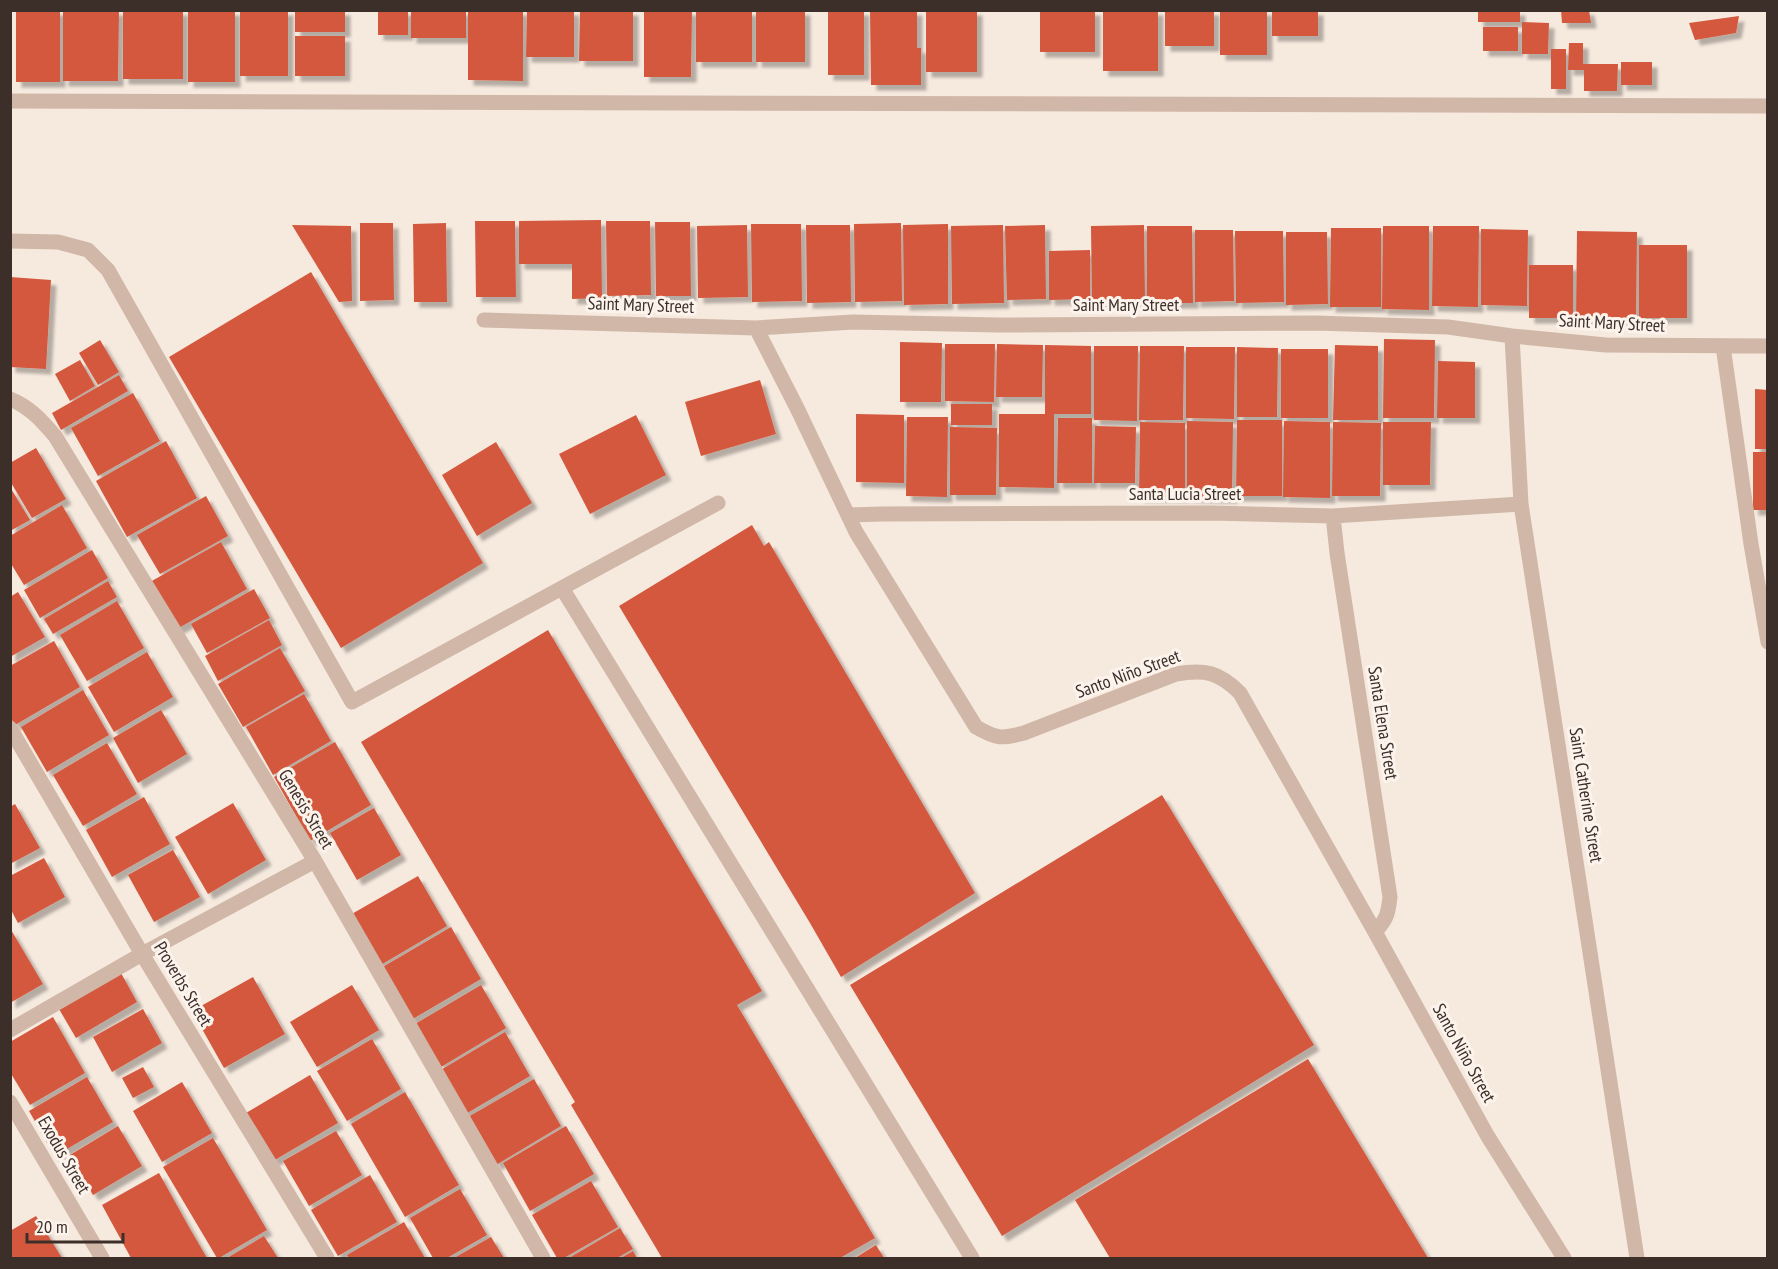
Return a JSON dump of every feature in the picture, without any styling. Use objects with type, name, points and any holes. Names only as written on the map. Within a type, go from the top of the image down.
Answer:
[{"type":"street","points":[[10,101],[1767,106]]},
{"type":"street","points":[[10,242],[58,242],[88,250],[108,270],[352,702],[718,503]]},
{"type":"street","name":"Saint Mary Street","points":[[484,320],[756,328],[853,322],[999,325],[1316,323],[1448,327],[1606,345],[1767,346]]},
{"type":"street","name":"Santo Niño Street","points":[[756,328],[856,532],[976,727],[988,734],[1004,738],[1024,733],[1176,674],[1193,671],[1210,672],[1228,681],[1240,693],[1487,1136],[1564,1258]]},
{"type":"street","name":"Saint Catherine Street","points":[[1512,336],[1521,504],[1637,1258]]},
{"type":"street","points":[[1723,346],[1767,642]]},
{"type":"street","name":"Genesis Street","points":[[10,399],[20,403],[40,418],[56,436],[315,861],[543,1258]]},
{"type":"street","name":"Santa Lucia Street","points":[[848,515],[1211,513],[1333,516],[1521,504]]},
{"type":"street","name":"Santa Elena Street","points":[[1333,516],[1389,897],[1388,914],[1375,932]]},
{"type":"street","points":[[1751,544],[1767,543]]},
{"type":"street","points":[[562,588],[972,1258]]},
{"type":"street","name":"Proverbs Street","points":[[10,728],[142,954],[327,1258]]},
{"type":"street","points":[[10,1030],[142,954],[315,861]]},
{"type":"street","name":"Exodus Street","points":[[10,1102],[102,1258]]},
{"type":"building","points":[[16,10],[60,10],[60,82],[16,82]]},
{"type":"building","points":[[63,10],[119,10],[118,81],[63,81]]},
{"type":"building","points":[[123,10],[183,10],[183,79],[123,79]]},
{"type":"building","points":[[188,10],[235,10],[235,82],[188,82]]},
{"type":"building","points":[[240,10],[288,10],[288,76],[240,76]]},
{"type":"building","points":[[295,10],[345,10],[345,32],[295,32]]},
{"type":"building","points":[[378,10],[408,10],[408,35],[378,35]]},
{"type":"building","points":[[411,10],[466,10],[466,38],[411,38]]},
{"type":"building","points":[[468,10],[523,10],[523,81],[468,80]]},
{"type":"building","points":[[527,10],[574,10],[574,57],[526,57]]},
{"type":"building","points":[[580,10],[633,10],[633,61],[579,61]]},
{"type":"building","points":[[644,10],[692,10],[691,77],[644,77]]},
{"type":"building","points":[[696,10],[752,10],[752,62],[696,62]]},
{"type":"building","points":[[756,10],[805,10],[805,62],[756,62]]},
{"type":"building","points":[[828,10],[864,10],[864,75],[828,75]]},
{"type":"building","points":[[870,10],[917,10],[917,48],[921,48],[921,85],[871,85]]},
{"type":"building","points":[[926,10],[977,10],[977,72],[926,72]]},
{"type":"building","points":[[1040,10],[1095,10],[1095,52],[1040,52]]},
{"type":"building","points":[[1103,10],[1158,10],[1158,71],[1103,71]]},
{"type":"building","points":[[1165,10],[1214,10],[1214,46],[1165,46]]},
{"type":"building","points":[[1220,10],[1267,10],[1267,55],[1220,55]]},
{"type":"building","points":[[1272,10],[1318,10],[1318,36],[1272,36]]},
{"type":"building","points":[[1478,10],[1520,10],[1520,22],[1478,22]]},
{"type":"building","points":[[1561,10],[1589,10],[1591,23],[1562,23]]},
{"type":"building","points":[[1739,16],[1736,33],[1695,40],[1689,23]]},
{"type":"building","points":[[1522,22],[1549,23],[1548,54],[1522,54]]},
{"type":"building","points":[[1483,27],[1518,27],[1518,51],[1483,51]]},
{"type":"building","points":[[295,36],[345,36],[345,76],[295,76]]},
{"type":"building","points":[[1569,43],[1583,43],[1583,64],[1618,64],[1617,91],[1584,91],[1584,70],[1568,70]]},
{"type":"building","points":[[1551,49],[1566,49],[1566,89],[1551,89]]},
{"type":"building","points":[[1621,62],[1652,62],[1652,85],[1621,85]]},
{"type":"building","points":[[601,220],[602,298],[572,299],[572,264],[519,264],[519,221]]},
{"type":"building","points":[[475,221],[515,221],[516,297],[476,297]]},
{"type":"building","points":[[606,221],[650,221],[651,295],[607,296]]},
{"type":"building","points":[[655,222],[690,222],[691,296],[656,296]]},
{"type":"building","points":[[360,223],[393,223],[394,300],[360,301]]},
{"type":"building","points":[[446,223],[447,302],[414,302],[413,224]]},
{"type":"building","points":[[901,223],[902,301],[855,302],[854,224]]},
{"type":"building","points":[[751,224],[801,224],[802,301],[752,302]]},
{"type":"building","points":[[948,224],[948,304],[904,305],[903,225]]},
{"type":"building","points":[[292,225],[351,226],[352,301],[339,302]]},
{"type":"building","points":[[747,225],[748,297],[698,298],[697,226]]},
{"type":"building","points":[[806,225],[850,225],[851,302],[807,303]]},
{"type":"building","points":[[1003,225],[1004,303],[952,304],[951,226]]},
{"type":"building","points":[[1045,225],[1046,299],[1007,300],[1005,226]]},
{"type":"building","points":[[1144,225],[1145,302],[1092,303],[1091,226]]},
{"type":"building","points":[[1147,226],[1192,226],[1193,303],[1147,303]]},
{"type":"building","points":[[1383,226],[1429,226],[1429,310],[1382,309]]},
{"type":"building","points":[[1433,226],[1479,226],[1478,307],[1432,306]]},
{"type":"building","points":[[1331,228],[1381,228],[1381,307],[1330,307]]},
{"type":"building","points":[[1481,229],[1528,230],[1527,306],[1481,305]]},
{"type":"building","points":[[1195,230],[1233,230],[1234,301],[1195,302]]},
{"type":"building","points":[[1235,231],[1283,231],[1284,302],[1236,303]]},
{"type":"building","points":[[1577,231],[1637,232],[1636,321],[1576,321]]},
{"type":"building","points":[[1286,232],[1327,232],[1328,304],[1286,305]]},
{"type":"building","points":[[1639,245],[1687,245],[1687,318],[1639,318]]},
{"type":"building","points":[[1090,250],[1090,299],[1049,300],[1049,251]]},
{"type":"building","points":[[1529,265],[1573,265],[1573,318],[1529,318]]},
{"type":"building","points":[[311,272],[483,563],[341,648],[169,357]]},
{"type":"building","points":[[10,277],[51,280],[46,369],[10,367]]},
{"type":"building","points":[[1384,339],[1435,340],[1434,418],[1383,418]]},
{"type":"building","points":[[100,340],[119,372],[98,385],[79,353]]},
{"type":"building","points":[[900,342],[942,343],[941,402],[900,402]]},
{"type":"building","points":[[945,344],[995,344],[994,402],[945,401]]},
{"type":"building","points":[[997,344],[1043,345],[1042,397],[996,397]]},
{"type":"building","points":[[1045,345],[1091,346],[1091,414],[1054,414],[1054,488],[999,487],[999,414],[1045,414]]},
{"type":"building","points":[[1335,345],[1378,346],[1378,420],[1333,420]]},
{"type":"building","points":[[1094,346],[1138,346],[1137,421],[1094,420]]},
{"type":"building","points":[[1140,346],[1184,346],[1183,420],[1139,420]]},
{"type":"building","points":[[1186,347],[1235,347],[1234,419],[1186,418]]},
{"type":"building","points":[[1237,347],[1278,348],[1277,417],[1237,417]]},
{"type":"building","points":[[1281,349],[1328,349],[1328,418],[1281,418]]},
{"type":"building","points":[[80,360],[95,386],[70,401],[55,374]]},
{"type":"building","points":[[1438,361],[1475,362],[1475,418],[1437,418]]},
{"type":"building","points":[[119,375],[128,391],[61,430],[52,413]]},
{"type":"building","points":[[760,380],[776,434],[701,456],[685,402]]},
{"type":"building","points":[[1755,389],[1768,390],[1768,449],[1755,449]]},
{"type":"building","points":[[133,393],[160,441],[98,476],[71,428]]},
{"type":"building","points":[[951,404],[992,404],[992,425],[951,425]]},
{"type":"building","points":[[856,414],[904,415],[904,483],[856,482]]},
{"type":"building","points":[[636,415],[666,475],[590,514],[559,454]]},
{"type":"building","points":[[907,417],[948,417],[947,497],[906,496]]},
{"type":"building","points":[[1058,418],[1092,418],[1092,483],[1057,483]]},
{"type":"building","points":[[1237,420],[1282,420],[1282,496],[1236,496]]},
{"type":"building","points":[[1187,421],[1233,422],[1232,498],[1187,497]]},
{"type":"building","points":[[1284,421],[1330,422],[1330,498],[1283,497]]},
{"type":"building","points":[[1140,422],[1185,423],[1185,497],[1139,497]]},
{"type":"building","points":[[1333,422],[1381,423],[1380,496],[1332,496]]},
{"type":"building","points":[[1383,422],[1431,422],[1430,485],[1383,485]]},
{"type":"building","points":[[1095,426],[1136,427],[1135,483],[1094,483]]},
{"type":"building","points":[[950,427],[997,428],[996,495],[950,495]]},
{"type":"building","points":[[166,441],[197,498],[127,537],[96,481]]},
{"type":"building","points":[[496,442],[532,503],[477,536],[442,475]]},
{"type":"building","points":[[36,448],[66,499],[32,518],[10,481],[10,463]]},
{"type":"building","points":[[1753,452],[1768,452],[1768,510],[1753,510]]},
{"type":"building","points":[[10,487],[30,520],[10,531]]},
{"type":"building","points":[[206,496],[228,536],[160,574],[137,535]]},
{"type":"building","points":[[62,505],[87,548],[24,585],[10,562],[10,536]]},
{"type":"building","points":[[752,525],[764,546],[769,542],[975,893],[841,977],[619,606]]},
{"type":"building","points":[[221,542],[247,589],[177,629],[150,582]]},
{"type":"building","points":[[92,550],[108,578],[40,618],[24,590]]},
{"type":"building","points":[[108,581],[117,597],[53,634],[44,619]]},
{"type":"building","points":[[254,589],[270,618],[207,653],[191,624]]},
{"type":"building","points":[[18,592],[45,637],[10,657],[10,597]]},
{"type":"building","points":[[117,601],[144,648],[87,681],[60,635]]},
{"type":"building","points":[[269,620],[282,645],[218,681],[205,656]]},
{"type":"building","points":[[548,630],[762,991],[737,1005],[875,1238],[840,1258],[662,1258],[571,1105],[575,1102],[361,742]]},
{"type":"building","points":[[54,641],[80,687],[15,725],[10,717],[10,666]]},
{"type":"building","points":[[280,648],[305,691],[243,727],[218,684]]},
{"type":"building","points":[[147,652],[173,697],[114,732],[88,687]]},
{"type":"building","points":[[83,690],[109,735],[47,772],[21,727]]},
{"type":"building","points":[[304,694],[331,741],[273,775],[246,727]]},
{"type":"building","points":[[161,710],[187,754],[138,783],[113,738]]},
{"type":"building","points":[[335,742],[371,805],[310,841],[274,777]]},
{"type":"building","points":[[107,743],[137,794],[83,826],[53,775]]},
{"type":"building","points":[[1162,795],[1314,1045],[1002,1236],[850,985]]},
{"type":"building","points":[[144,797],[170,844],[112,877],[86,830]]},
{"type":"building","points":[[233,803],[266,860],[208,894],[175,837]]},
{"type":"building","points":[[15,804],[40,848],[10,864],[10,807]]},
{"type":"building","points":[[374,808],[401,855],[357,880],[330,833]]},
{"type":"building","points":[[173,850],[200,897],[154,922],[128,875]]},
{"type":"building","points":[[44,858],[65,897],[18,923],[10,908],[10,876]]},
{"type":"building","points":[[418,876],[447,926],[379,966],[350,915]]},
{"type":"building","points":[[451,927],[481,979],[411,1020],[381,968]]},
{"type":"building","points":[[10,928],[43,984],[10,1003]]},
{"type":"building","points":[[121,973],[137,1002],[76,1038],[59,1009]]},
{"type":"building","points":[[253,977],[285,1034],[224,1068],[192,1011]]},
{"type":"building","points":[[352,985],[379,1030],[317,1067],[290,1022]]},
{"type":"building","points":[[481,985],[506,1028],[441,1067],[415,1024]]},
{"type":"building","points":[[143,1009],[162,1043],[112,1072],[93,1037]]},
{"type":"building","points":[[53,1017],[85,1073],[30,1105],[10,1072],[10,1042]]},
{"type":"building","points":[[505,1032],[530,1076],[464,1115],[439,1071]]},
{"type":"building","points":[[372,1039],[401,1089],[347,1121],[317,1071]]},
{"type":"building","points":[[1308,1059],[1428,1258],[1110,1258],[1075,1200]]},
{"type":"building","points":[[143,1067],[154,1087],[133,1098],[122,1078]]},
{"type":"building","points":[[310,1075],[338,1123],[273,1161],[246,1113]]},
{"type":"building","points":[[87,1077],[113,1122],[55,1156],[29,1111]]},
{"type":"building","points":[[534,1079],[561,1126],[496,1165],[468,1117]]},
{"type":"building","points":[[182,1082],[212,1133],[162,1162],[133,1111]]},
{"type":"building","points":[[405,1092],[459,1185],[405,1217],[351,1124]]},
{"type":"building","points":[[118,1126],[142,1166],[93,1195],[70,1155]]},
{"type":"building","points":[[566,1126],[594,1174],[530,1211],[503,1163]]},
{"type":"building","points":[[336,1131],[362,1175],[309,1206],[283,1161]]},
{"type":"building","points":[[213,1138],[267,1230],[219,1258],[163,1167]]},
{"type":"building","points":[[159,1173],[207,1258],[131,1258],[102,1205]]},
{"type":"building","points":[[370,1175],[397,1222],[338,1256],[311,1210]]},
{"type":"building","points":[[591,1181],[618,1227],[564,1258],[557,1258],[532,1215]]},
{"type":"building","points":[[460,1189],[487,1235],[447,1258],[433,1258],[410,1218]]},
{"type":"building","points":[[36,1216],[62,1258],[10,1258],[10,1231]]},
{"type":"building","points":[[404,1222],[425,1258],[349,1258],[347,1255]]},
{"type":"building","points":[[620,1228],[633,1249],[617,1258],[569,1258]]},
{"type":"building","points":[[264,1236],[278,1258],[227,1258]]},
{"type":"building","points":[[491,1237],[504,1258],[454,1258]]},
{"type":"building","points":[[876,1245],[884,1258],[855,1258]]},
{"type":"building","points":[[633,1251],[637,1258],[621,1258]]}]
